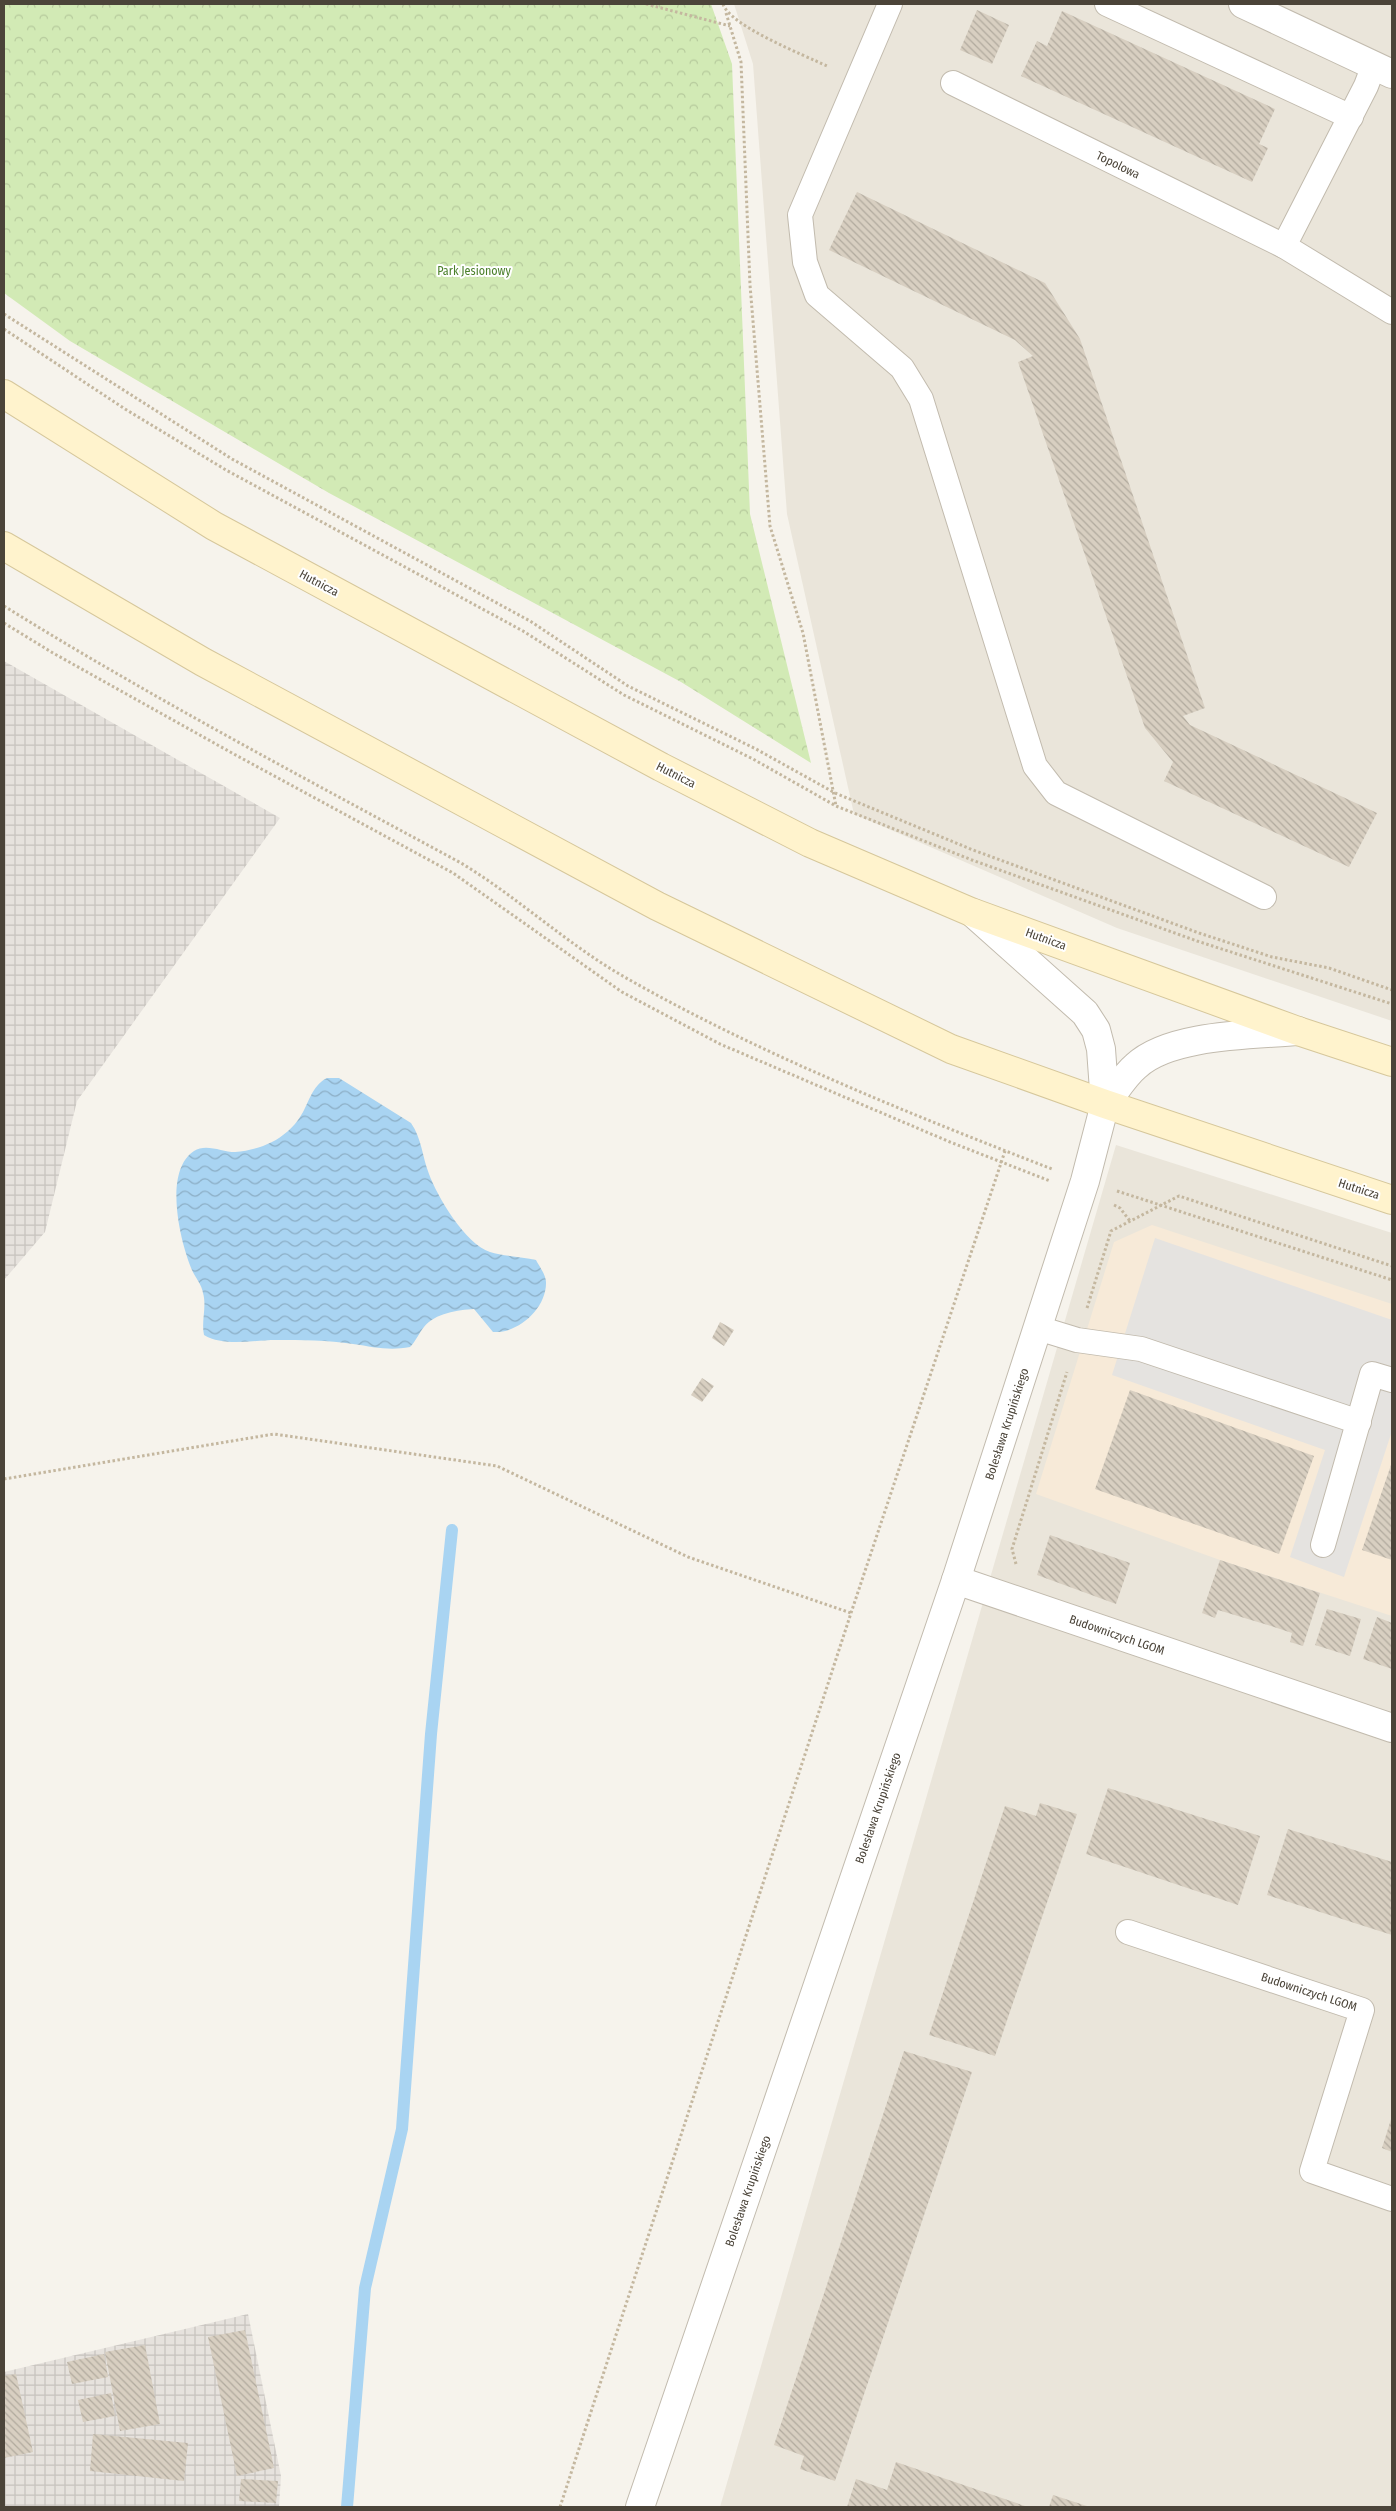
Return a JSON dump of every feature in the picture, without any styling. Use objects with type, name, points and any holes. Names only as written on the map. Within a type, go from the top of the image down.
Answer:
[{"type":"main road","name":"Hutnicza","points":[[4,394],[214,526],[661,767],[810,843],[971,912],[1298,1031],[1392,1062]]},
{"type":"main road","name":"Hutnicza","points":[[4,546],[203,662],[657,906],[951,1049],[1105,1104],[1392,1200]]},
{"type":"street","points":[[1243,4],[1383,70]]},
{"type":"street","points":[[971,912],[1085,1013],[1096,1030],[1101,1050],[1105,1104]]},
{"type":"street","points":[[1105,1104],[1136,1065],[1162,1051],[1215,1038],[1298,1031]]},
{"type":"street","name":"Bolesława Krupińskiego","points":[[640,2507],[956,1580],[1038,1328],[1084,1181],[1105,1104]]},
{"type":"street","name":"Budowniczych LGOM","points":[[956,1580],[1392,1728]]},
{"type":"lane","points":[[890,4],[800,215],[805,262],[817,295],[902,368],[921,399],[1035,766],[1056,793],[1264,897]]},
{"type":"lane","points":[[1107,4],[1351,117]]},
{"type":"lane","points":[[1284,246],[1351,117],[1383,70]]},
{"type":"lane","name":"Topolowa","points":[[953,83],[1284,246],[1392,312]]},
{"type":"lane","points":[[1038,1328],[1077,1340],[1141,1349],[1359,1422]]},
{"type":"lane","points":[[1323,1545],[1372,1374],[1392,1380]]},
{"type":"lane","name":"Budowniczych LGOM","points":[[1128,1932],[1362,2010],[1312,2171],[1392,2199]]},
{"type":"path","points":[[646,4],[730,26]]},
{"type":"path","points":[[722,4],[742,62],[750,285],[770,526],[803,633],[836,806]]},
{"type":"path","points":[[726,12],[754,31],[857,80]]},
{"type":"path","points":[[4,314],[232,459],[530,621],[628,686],[756,749],[835,793],[973,850],[1198,932],[1272,957],[1329,968],[1392,990]]},
{"type":"path","points":[[4,329],[125,409],[226,470],[523,631],[624,695],[753,759],[836,806],[972,860],[1197,941],[1392,1004]]},
{"type":"path","points":[[4,606],[59,640],[211,726],[469,868],[627,979],[750,1043],[1005,1151],[1084,1181],[1392,1280]]},
{"type":"path","points":[[4,623],[53,653],[232,753],[453,873],[622,992],[720,1044],[1000,1162]]},
{"type":"path","points":[[560,2507],[851,1613],[1005,1151]]},
{"type":"path","points":[[4,1479],[274,1434],[497,1466],[688,1557],[851,1613]]},
{"type":"shaded area","points":[[734,4],[1392,4],[1392,1021],[1117,928],[854,814],[787,514],[753,64]]},
{"type":"shaded area","points":[[4,661],[280,818],[77,1101],[45,1232],[4,1280]]},
{"type":"shaded area","points":[[1116,1145],[1392,1233],[1392,2507],[720,2507]]},
{"type":"shaded area","points":[[1152,1225],[1392,1304],[1392,1616],[1220,1560],[1036,1494],[1114,1242]]},
{"type":"shaded area","points":[[1155,1238],[1392,1320],[1392,1431],[1344,1577],[1290,1557],[1325,1450],[1112,1375]]},
{"type":"shaded area","points":[[248,2314],[281,2476],[279,2507],[4,2507],[4,2372]]},
{"type":"green space","name":"Park Jesionowy","points":[[4,4],[711,4],[732,64],[750,514],[811,763],[681,682],[329,493],[70,341],[4,293]]},
{"type":"water","points":[[327,1078],[339,1078],[411,1123],[415,1129],[429,1174],[438,1194],[453,1218],[471,1240],[490,1252],[536,1260],[546,1279],[545,1292],[542,1301],[529,1318],[512,1329],[493,1332],[474,1309],[454,1311],[440,1315],[429,1322],[410,1347],[395,1349],[314,1340],[230,1342],[212,1339],[204,1335],[204,1298],[200,1284],[187,1258],[177,1208],[179,1174],[185,1161],[194,1151],[199,1149],[209,1148],[240,1152],[258,1148],[276,1140],[297,1121],[314,1090]]},
{"type":"building","points":[[977,10],[1009,25],[992,64],[960,50]]},
{"type":"building","points":[[1062,11],[1275,109],[1259,144],[1268,148],[1252,182],[1021,76],[1037,41],[1047,46]]},
{"type":"building","points":[[857,192],[1045,283],[1080,339],[1205,708],[1183,716],[1190,725],[1377,813],[1349,867],[1164,781],[1173,762],[1145,728],[1018,362],[1033,356],[1015,340],[829,250]]},
{"type":"building","points":[[720,1322],[734,1330],[724,1346],[712,1338]]},
{"type":"building","points":[[702,1378],[714,1386],[702,1402],[691,1395]]},
{"type":"building","points":[[1130,1390],[1314,1456],[1279,1554],[1095,1489]]},
{"type":"building","points":[[1392,1462],[1392,1560],[1362,1550]]},
{"type":"building","points":[[1050,1535],[1130,1563],[1116,1604],[1037,1575]]},
{"type":"building","points":[[1220,1560],[1320,1593],[1303,1646],[1290,1642],[1292,1633],[1271,1626],[1218,1610],[1215,1618],[1202,1613]]},
{"type":"building","points":[[1327,1609],[1361,1619],[1350,1656],[1315,1645]]},
{"type":"building","points":[[1377,1617],[1392,1623],[1392,1669],[1363,1659]]},
{"type":"building","points":[[1108,1788],[1260,1836],[1238,1905],[1086,1854]]},
{"type":"building","points":[[1040,1803],[1077,1814],[995,2056],[929,2035],[1005,1806],[1036,1816]]},
{"type":"building","points":[[1288,1829],[1392,1862],[1392,1935],[1267,1895]]},
{"type":"building","points":[[904,2051],[972,2072],[835,2481],[800,2469],[804,2456],[774,2445]]},
{"type":"building","points":[[1392,2116],[1392,2152],[1382,2148]]},
{"type":"building","points":[[245,2330],[274,2468],[237,2476],[208,2337]]},
{"type":"building","points":[[145,2345],[160,2424],[120,2431],[105,2352]]},
{"type":"building","points":[[104,2354],[108,2377],[72,2384],[67,2362]]},
{"type":"building","points":[[16,2374],[33,2452],[4,2458],[4,2376]]},
{"type":"building","points":[[111,2393],[115,2416],[83,2422],[78,2400]]},
{"type":"building","points":[[93,2434],[188,2443],[184,2481],[90,2471]]},
{"type":"building","points":[[896,2462],[1028,2507],[847,2507],[856,2479],[887,2490]]},
{"type":"building","points":[[241,2479],[278,2481],[276,2503],[239,2501]]},
{"type":"building","points":[[1053,2495],[1090,2507],[1049,2507]]},
{"type":"waterway","points":[[347,2507],[365,2288],[402,2129],[431,1734],[452,1530]]}]
